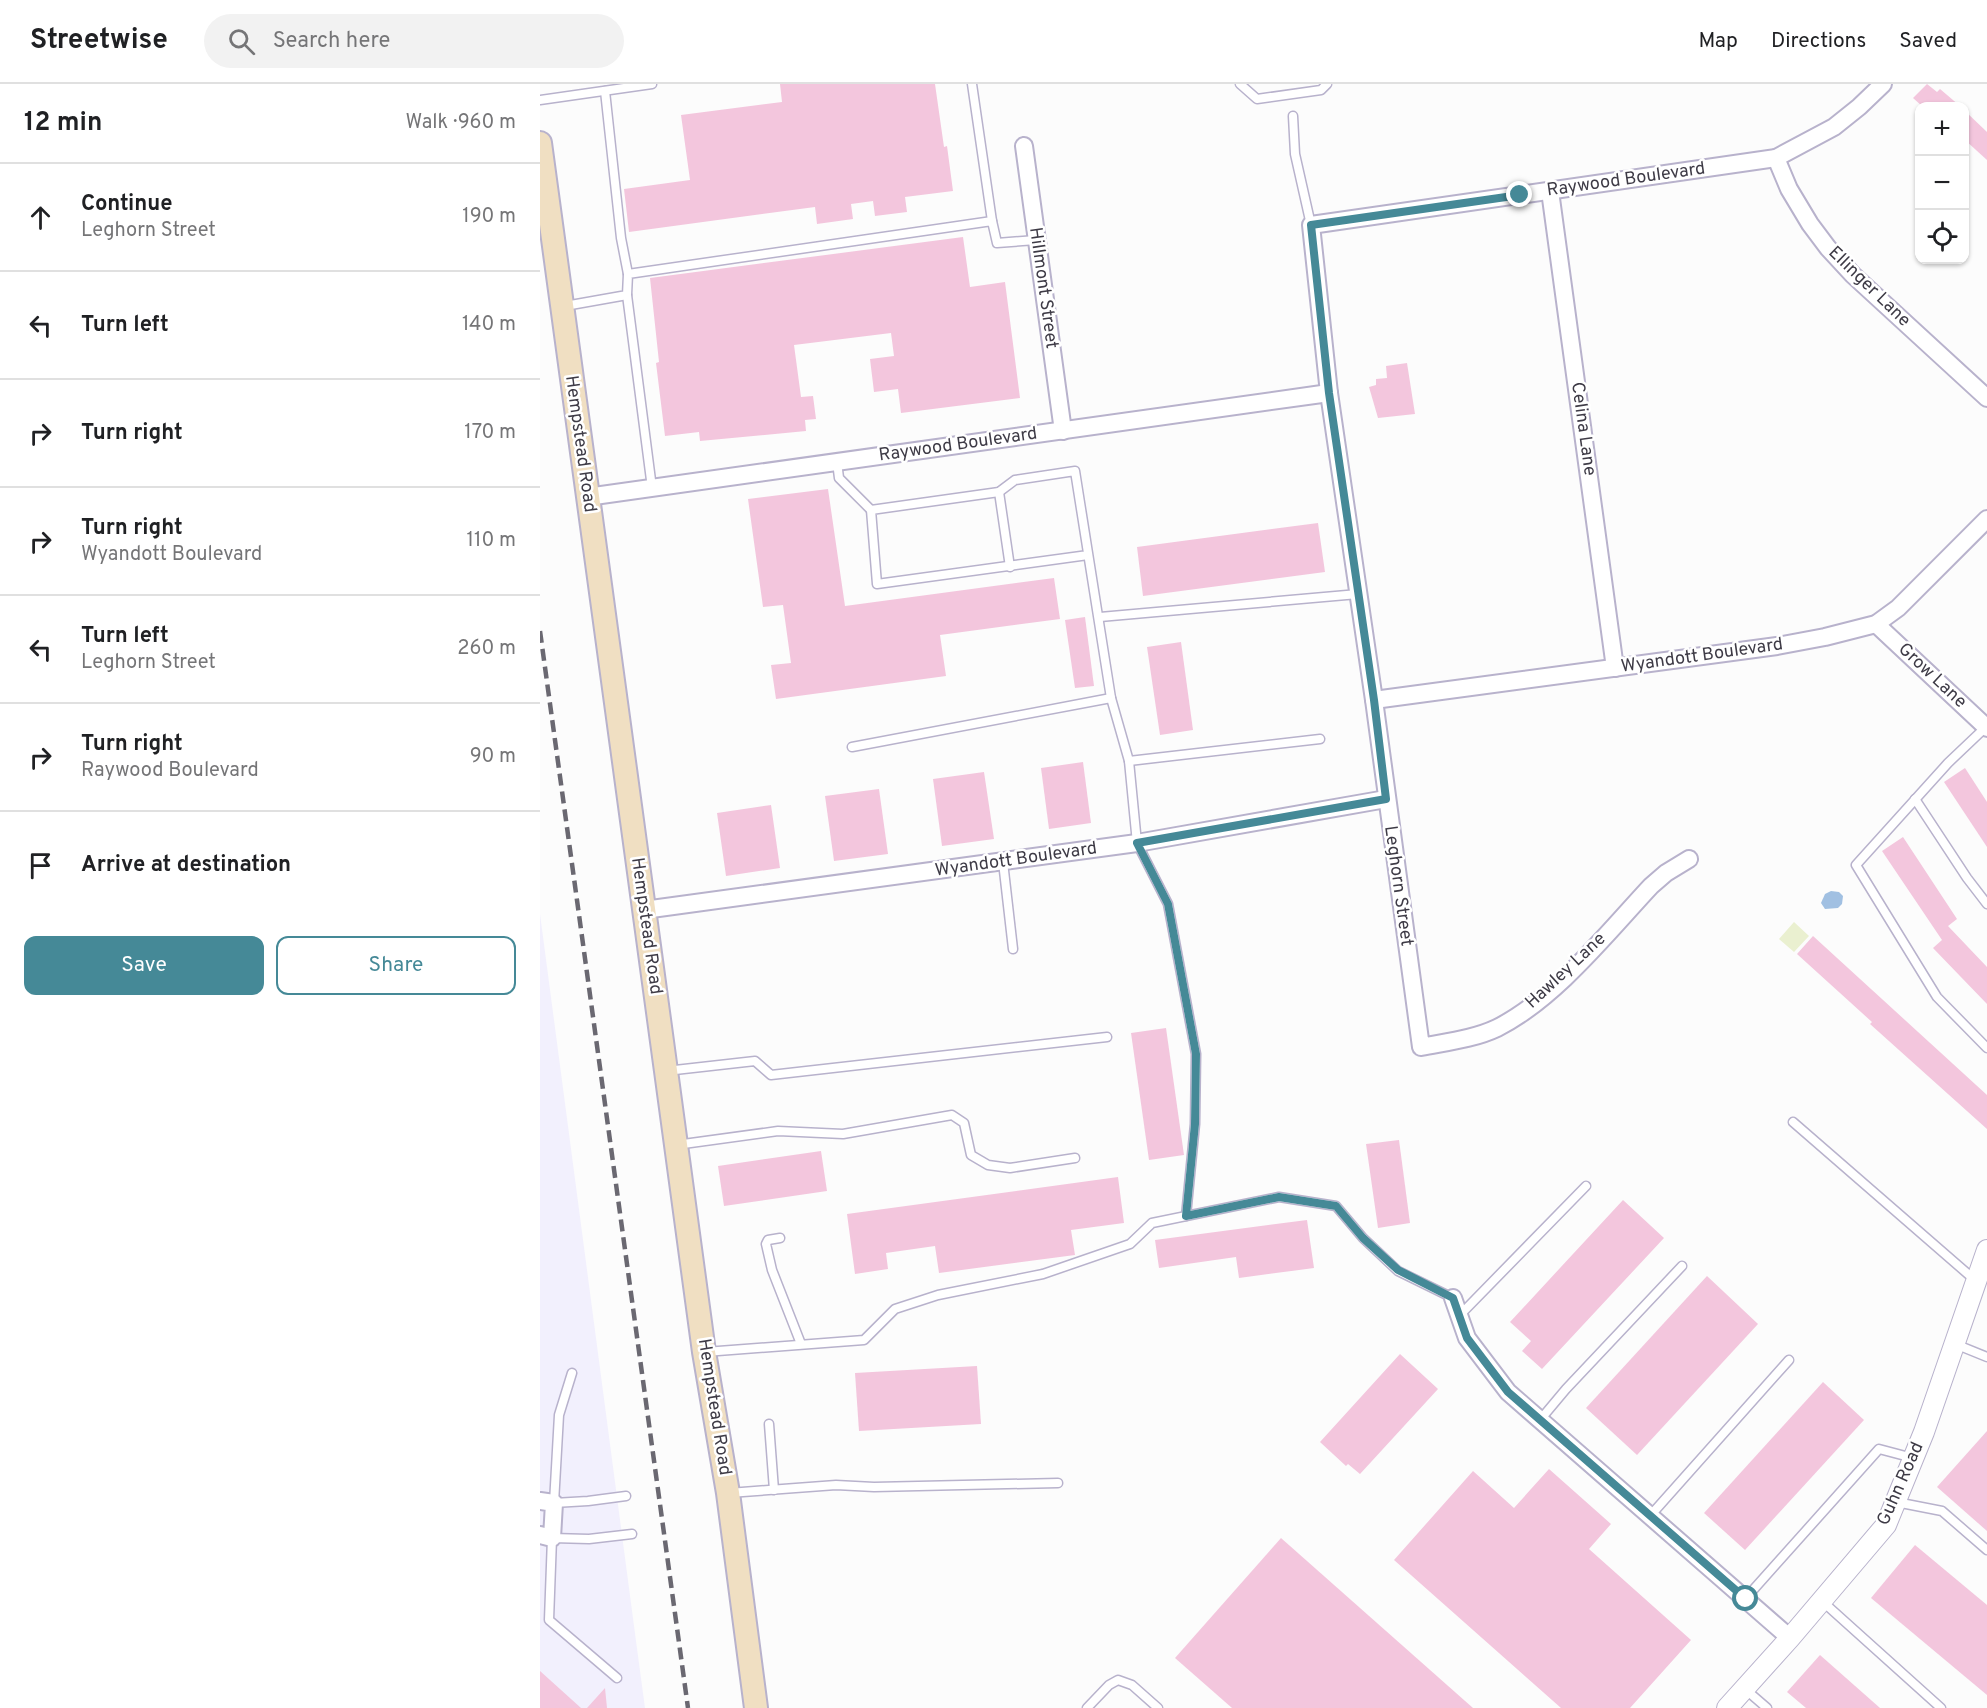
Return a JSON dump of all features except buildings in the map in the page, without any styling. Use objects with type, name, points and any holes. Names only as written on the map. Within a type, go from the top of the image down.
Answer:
[{"type":"main road","name":"Hempstead Road","points":[[540,143],[704,1352],[728,1493],[756,1708]]},
{"type":"street","name":"Raywood Boulevard","points":[[1311,225],[1776,158],[1834,128],[1883,84]]},
{"type":"street","name":"Hillmont Street","points":[[1024,146],[1063,431]]},
{"type":"street","name":"Ellinger Lane","points":[[1776,158],[1789,189],[1828,248],[1987,398]]},
{"type":"street","name":"Celina Lane","points":[[1551,191],[1615,668]]},
{"type":"street","name":"Leghorn Street","points":[[1311,225],[1329,393],[1421,1047]]},
{"type":"street","name":"Raywood Boulevard","points":[[587,497],[1329,393]]},
{"type":"street","name":"Wyandott Boulevard","points":[[1374,700],[1777,646],[1876,624],[1898,608],[1987,519]]},
{"type":"street","name":"Grow Lane","points":[[1876,624],[1987,727]]},
{"type":"street","name":"Wyandott Boulevard","points":[[644,910],[1137,843],[1386,799]]},
{"type":"street","name":"Hawley Lane","points":[[1421,1047],[1474,1036],[1517,1016],[1553,988],[1666,873],[1689,859]]},
{"type":"street","name":"Guhn Road","points":[[1727,1708],[1886,1525],[1913,1458],[1987,1250]]},
{"type":"street","points":[[1453,1298],[1467,1338],[1508,1392],[1790,1638]]},
{"type":"street","points":[[546,1536],[547,1502]]},
{"type":"lane","points":[[540,99],[652,84]]},
{"type":"lane","points":[[972,84],[997,243],[1036,240]]},
{"type":"lane","points":[[1240,84],[1257,99],[1301,88],[1321,90],[1327,84]]},
{"type":"lane","points":[[605,91],[621,238],[628,274],[627,295],[652,488]]},
{"type":"lane","points":[[1293,116],[1295,154],[1311,225]]},
{"type":"lane","points":[[628,274],[992,220]]},
{"type":"lane","points":[[561,307],[627,295]]},
{"type":"lane","points":[[837,462],[839,478],[871,510],[877,584],[1088,555]]},
{"type":"lane","points":[[871,510],[999,492],[1015,480],[1075,471],[1100,617],[1111,698],[1129,761],[1137,843],[1168,904],[1196,1054],[1195,1124],[1186,1216]]},
{"type":"lane","points":[[999,492],[1010,567]]},
{"type":"lane","points":[[1100,617],[1358,594]]},
{"type":"lane","points":[[852,747],[1111,698]]},
{"type":"lane","points":[[1987,727],[1947,763],[1856,866],[1936,998],[1987,1048]]},
{"type":"lane","points":[[1129,761],[1320,739]]},
{"type":"lane","points":[[1915,799],[1967,878],[1987,903]]},
{"type":"lane","points":[[1003,862],[1013,949]]},
{"type":"lane","points":[[666,1071],[755,1061],[771,1075],[1107,1037]]},
{"type":"lane","points":[[676,1145],[778,1131],[843,1134],[952,1115],[964,1123],[971,1155],[988,1166],[1010,1168],[1075,1158]]},
{"type":"lane","points":[[1792,1122],[1976,1282]]},
{"type":"lane","points":[[1460,1315],[1586,1186]]},
{"type":"lane","points":[[704,1352],[864,1340],[895,1309],[938,1295],[1043,1274],[1130,1244],[1152,1223],[1279,1197],[1336,1206],[1363,1238],[1398,1270],[1453,1298]]},
{"type":"lane","points":[[780,1238],[768,1240],[766,1244],[772,1270],[801,1344]]},
{"type":"lane","points":[[1540,1420],[1566,1389],[1682,1266]]},
{"type":"lane","points":[[1954,1343],[1987,1357]]},
{"type":"lane","points":[[1650,1516],[1789,1360]]},
{"type":"lane","points":[[572,1373],[559,1415],[547,1502],[588,1501],[626,1496]]},
{"type":"lane","points":[[769,1424],[774,1490]]},
{"type":"lane","points":[[1746,1599],[1879,1449],[1913,1458]]},
{"type":"lane","points":[[728,1493],[836,1485],[874,1487],[1058,1483]]},
{"type":"lane","points":[[1895,1502],[1942,1511],[1987,1550]]},
{"type":"lane","points":[[549,1620],[546,1536],[589,1539],[632,1534]]},
{"type":"lane","points":[[1822,1601],[1941,1708]]},
{"type":"lane","points":[[540,1613],[617,1678]]},
{"type":"lane","points":[[1087,1708],[1109,1685],[1118,1680],[1132,1685],[1158,1708]]},
{"type":"lane","points":[[1745,1688],[1767,1708]]},
{"type":"shaded area","points":[[540,914],[636,1641],[645,1708],[540,1708]]},
{"type":"green space","points":[[1794,922],[1809,936],[1794,952],[1779,939]]},
{"type":"water","points":[[1831,891],[1839,892],[1843,896],[1842,904],[1838,908],[1825,909],[1821,903],[1825,894]]},
{"type":"railway","points":[[540,631],[688,1708]]},
{"type":"route","points":[[1520,195],[1311,225],[1329,393],[1374,700],[1386,799],[1137,843],[1168,904],[1196,1054],[1195,1124],[1186,1216],[1279,1197],[1336,1206],[1363,1238],[1398,1270],[1453,1298],[1467,1338],[1508,1392],[1746,1599]]}]
